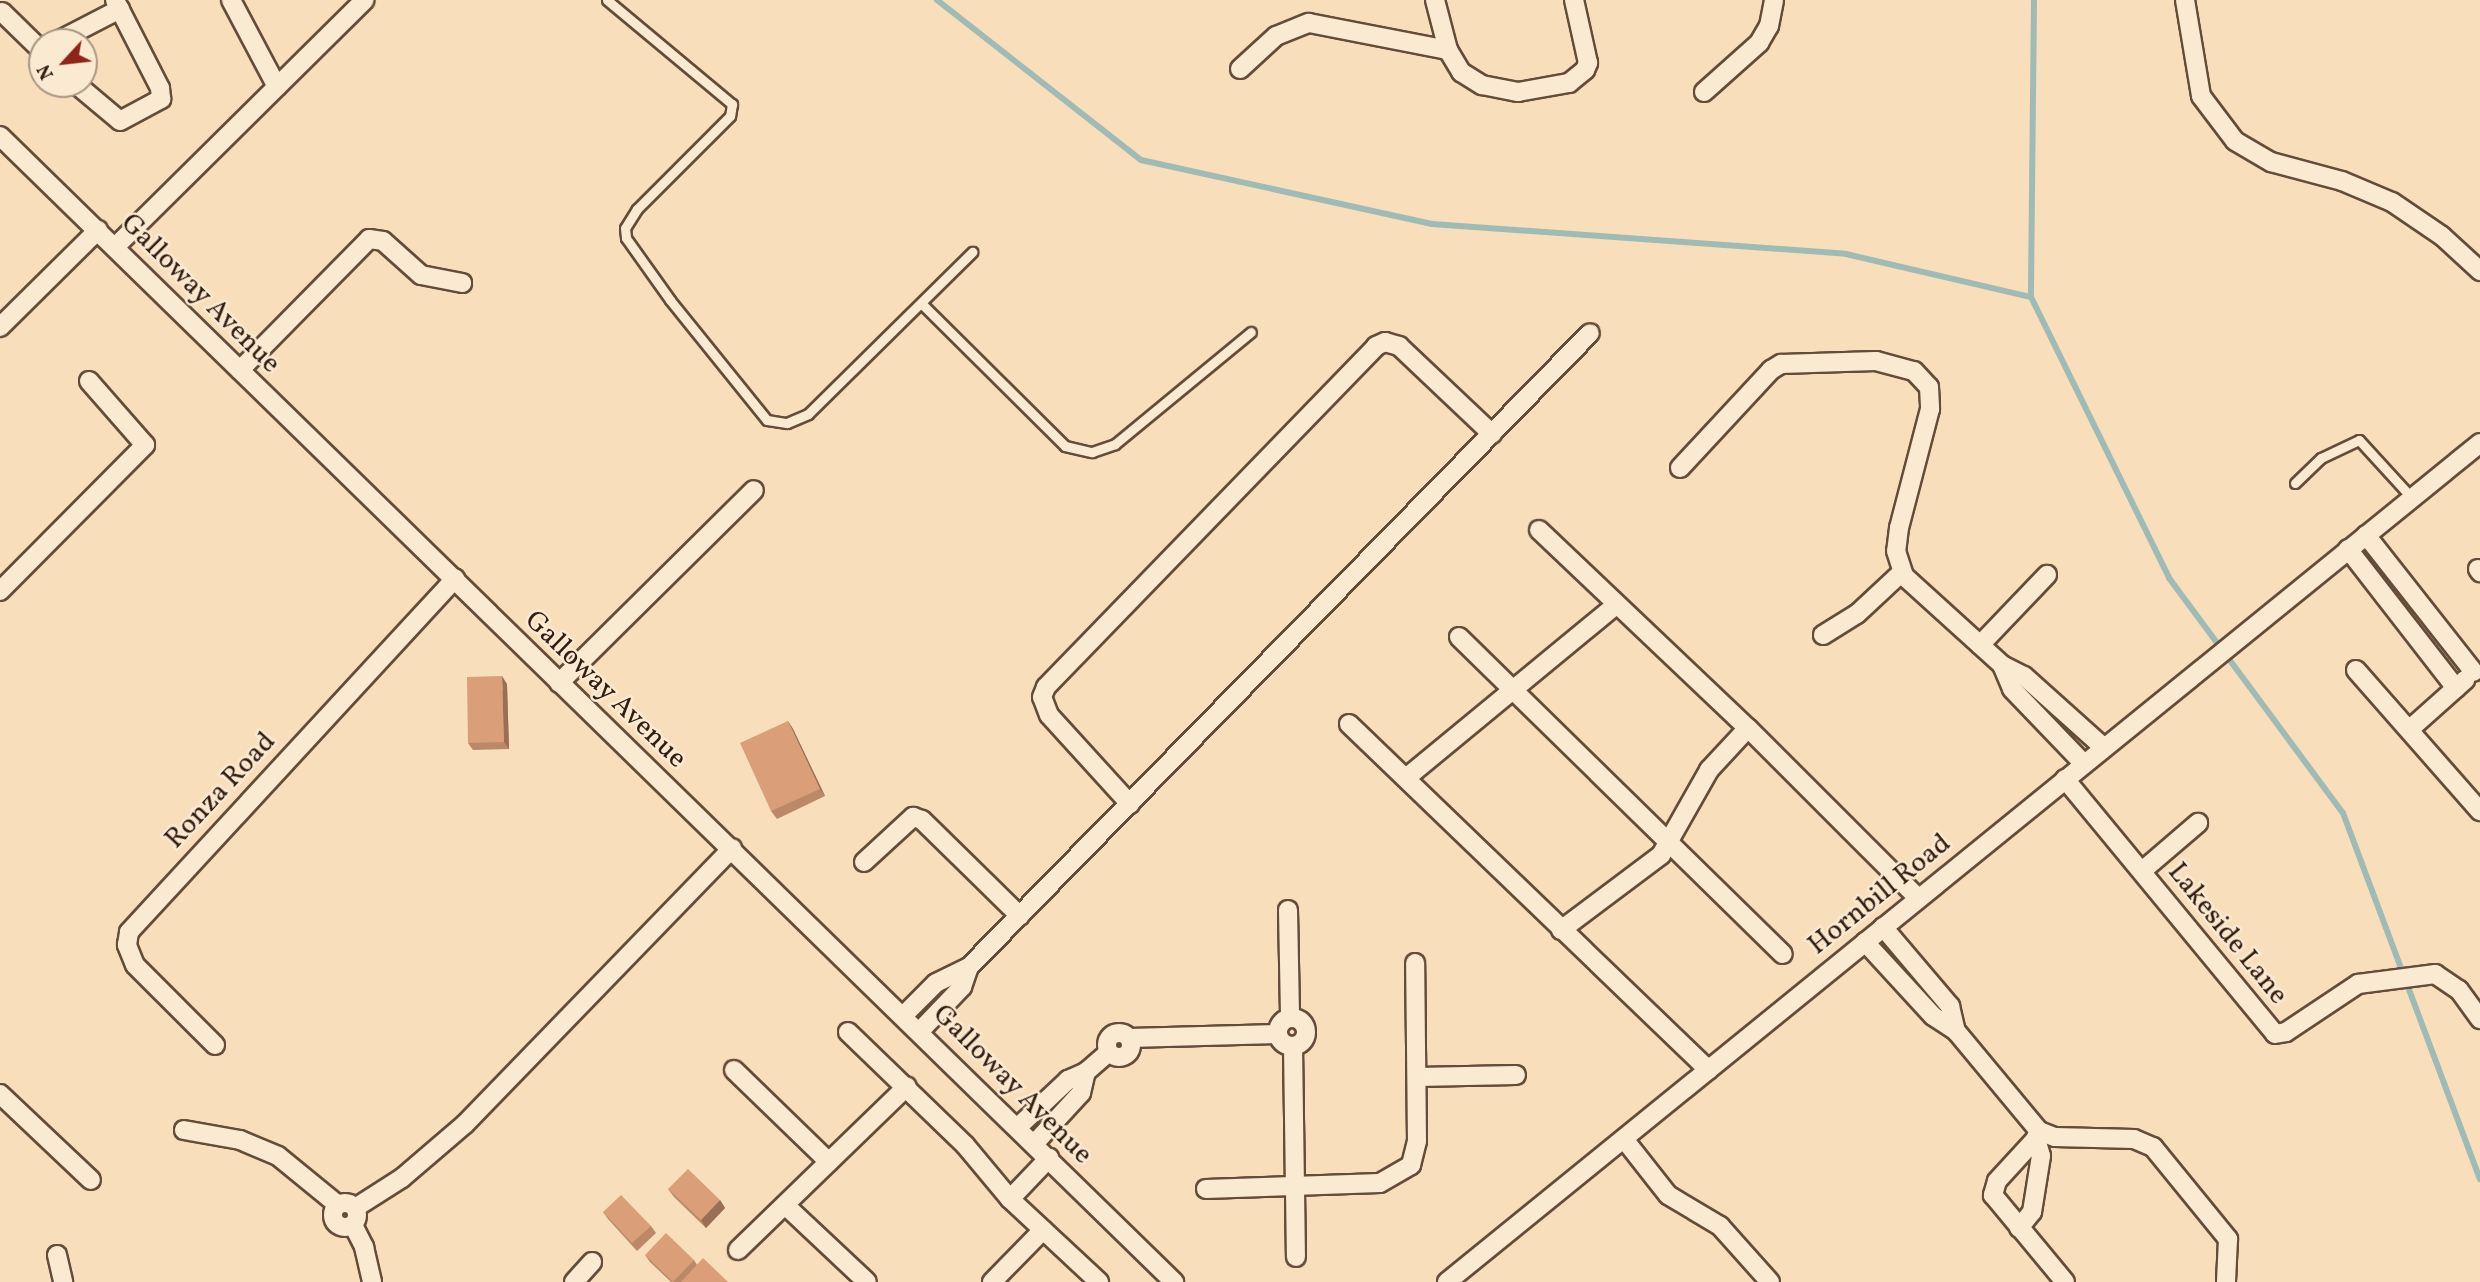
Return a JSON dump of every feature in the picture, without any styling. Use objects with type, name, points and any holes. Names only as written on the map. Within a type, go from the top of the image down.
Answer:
[{"type":"street","points":[[231,0],[277,87]]},
{"type":"street","points":[[1436,0],[1448,50],[1461,72],[1499,90],[1534,92],[1569,82],[1588,63],[1574,0]]},
{"type":"street","points":[[1704,92],[1759,43],[1769,26],[1774,0]]},
{"type":"street","points":[[2185,0],[2202,96],[2217,122],[2235,141],[2271,162],[2342,181],[2392,202],[2442,236],[2480,271]]},
{"type":"street","points":[[116,247],[277,87],[357,3]]},
{"type":"street","points":[[78,28],[117,5],[160,88],[161,99],[120,121],[93,98]]},
{"type":"street","points":[[2,12],[28,34]]},
{"type":"street","points":[[1240,69],[1276,36],[1309,23],[1448,50]]},
{"type":"street","name":"Galloway Avenue","points":[[0,136],[559,683],[1018,1126],[1174,1282]]},
{"type":"street","points":[[0,327],[98,229]]},
{"type":"street","points":[[240,370],[369,239],[383,241],[421,275],[462,283]]},
{"type":"street","points":[[904,1015],[936,983],[969,967],[1590,333]]},
{"type":"street","points":[[1130,804],[1049,715],[1042,697],[1054,675],[1380,344],[1399,346],[1492,434]]},
{"type":"street","points":[[1680,468],[1770,370],[1781,364],[1876,361],[1908,367],[1920,375],[1931,394],[1899,528],[1896,551],[1902,572],[2002,666],[2024,676],[2103,747]]},
{"type":"street","points":[[0,591],[145,445],[89,382]]},
{"type":"street","name":"Hornbill Road","points":[[1447,1282],[2480,443]]},
{"type":"street","points":[[559,683],[754,490]]},
{"type":"street","points":[[1539,530],[1748,728],[1917,898]]},
{"type":"street","points":[[2366,535],[2433,623],[2477,670],[2410,729]]},
{"type":"street","points":[[2347,549],[2456,688]]},
{"type":"street","points":[[1823,635],[1857,614],[1902,572]]},
{"type":"street","points":[[1979,645],[2047,575]]},
{"type":"street","name":"Ronza Road","points":[[215,1045],[135,965],[127,945],[129,932],[455,579]]},
{"type":"street","points":[[2394,609],[2411,596]]},
{"type":"street","points":[[1406,778],[1617,604]]},
{"type":"street","points":[[1459,637],[1671,840],[1783,954]]},
{"type":"street","points":[[2002,666],[2012,689],[2083,763]]},
{"type":"street","points":[[2356,670],[2480,811]]},
{"type":"street","points":[[1349,724],[1708,1070]]},
{"type":"street","points":[[1561,930],[1647,867],[1671,840],[1709,770],[1748,728]]},
{"type":"street","name":"Lakeside Lane","points":[[2065,779],[2275,1034],[2286,1032],[2349,988],[2373,980],[2435,974],[2459,990],[2480,1019]]},
{"type":"street","points":[[864,862],[913,817],[922,820],[1020,916]]},
{"type":"street","points":[[2142,871],[2199,823]]},
{"type":"street","points":[[349,1213],[402,1178],[465,1124],[732,848]]},
{"type":"street","points":[[1288,910],[1290,1018]]},
{"type":"street","points":[[1883,927],[1950,1006],[1956,1031]]},
{"type":"street","points":[[1865,942],[1933,1016],[1956,1031],[2039,1136],[2041,1156],[2035,1199],[2031,1216],[2019,1228]]},
{"type":"street","points":[[1206,1189],[1380,1183],[1406,1171],[1414,1159],[1417,1141],[1415,962]]},
{"type":"street","points":[[920,1031],[961,987],[969,967]]},
{"type":"street","points":[[1290,1018],[1305,1029],[1304,1038],[1293,1046],[1286,1045],[1278,1034],[1279,1026],[1290,1018]]},
{"type":"street","points":[[848,1031],[907,1086],[1010,1199],[1099,1282]]},
{"type":"street","points":[[1018,1126],[1068,1080],[1086,1072],[1109,1052],[1107,1042],[1114,1033],[1129,1038],[1278,1034]]},
{"type":"street","points":[[1293,1046],[1296,1257]]},
{"type":"street","points":[[734,1070],[829,1162]]},
{"type":"street","points":[[1035,1143],[1081,1093],[1086,1072]]},
{"type":"street","points":[[1417,1077],[1517,1075]]},
{"type":"street","points":[[738,1250],[907,1086]]},
{"type":"street","points":[[0,1094],[91,1180]]},
{"type":"street","points":[[184,1130],[240,1140],[278,1156],[349,1213],[364,1247],[372,1282]]},
{"type":"street","points":[[2039,1136],[1994,1188],[1997,1205],[2065,1282]]},
{"type":"street","points":[[2039,1136],[2134,1139],[2153,1147],[2228,1239],[2227,1282]]},
{"type":"street","points":[[1623,1139],[1668,1195],[1720,1226],[1770,1282]]},
{"type":"street","points":[[1010,1199],[1049,1158]]},
{"type":"street","points":[[785,1205],[867,1282]]},
{"type":"street","points":[[992,1282],[1043,1230]]},
{"type":"street","points":[[57,1255],[63,1282]]},
{"type":"street","points":[[574,1282],[592,1262]]},
{"type":"lane","points":[[607,0],[732,104],[730,116],[637,209],[625,228],[626,238],[670,300],[761,415],[787,423],[808,414],[972,252]]},
{"type":"lane","points":[[921,303],[1065,446],[1081,451],[1102,450],[1115,444],[1251,332]]},
{"type":"lane","points":[[2295,483],[2321,458],[2359,440],[2412,498]]},
{"type":"building","points":[[502,676],[504,742],[468,743],[467,677]]},
{"type":"building","points":[[788,721],[820,789],[771,811],[740,743]]},
{"type":"building","points":[[688,1169],[720,1200],[701,1220],[668,1189]]},
{"type":"building","points":[[621,1195],[651,1226],[632,1243],[603,1212]]},
{"type":"building","points":[[666,1233],[694,1260],[673,1282],[645,1255]]},
{"type":"building","points":[[703,1258],[728,1282],[681,1282]]},
{"type":"waterway","points":[[937,0],[1141,160],[1432,224],[1846,254],[2031,297]]},
{"type":"waterway","points":[[2034,0],[2031,297],[2169,578],[2343,813],[2480,1179]]}]
